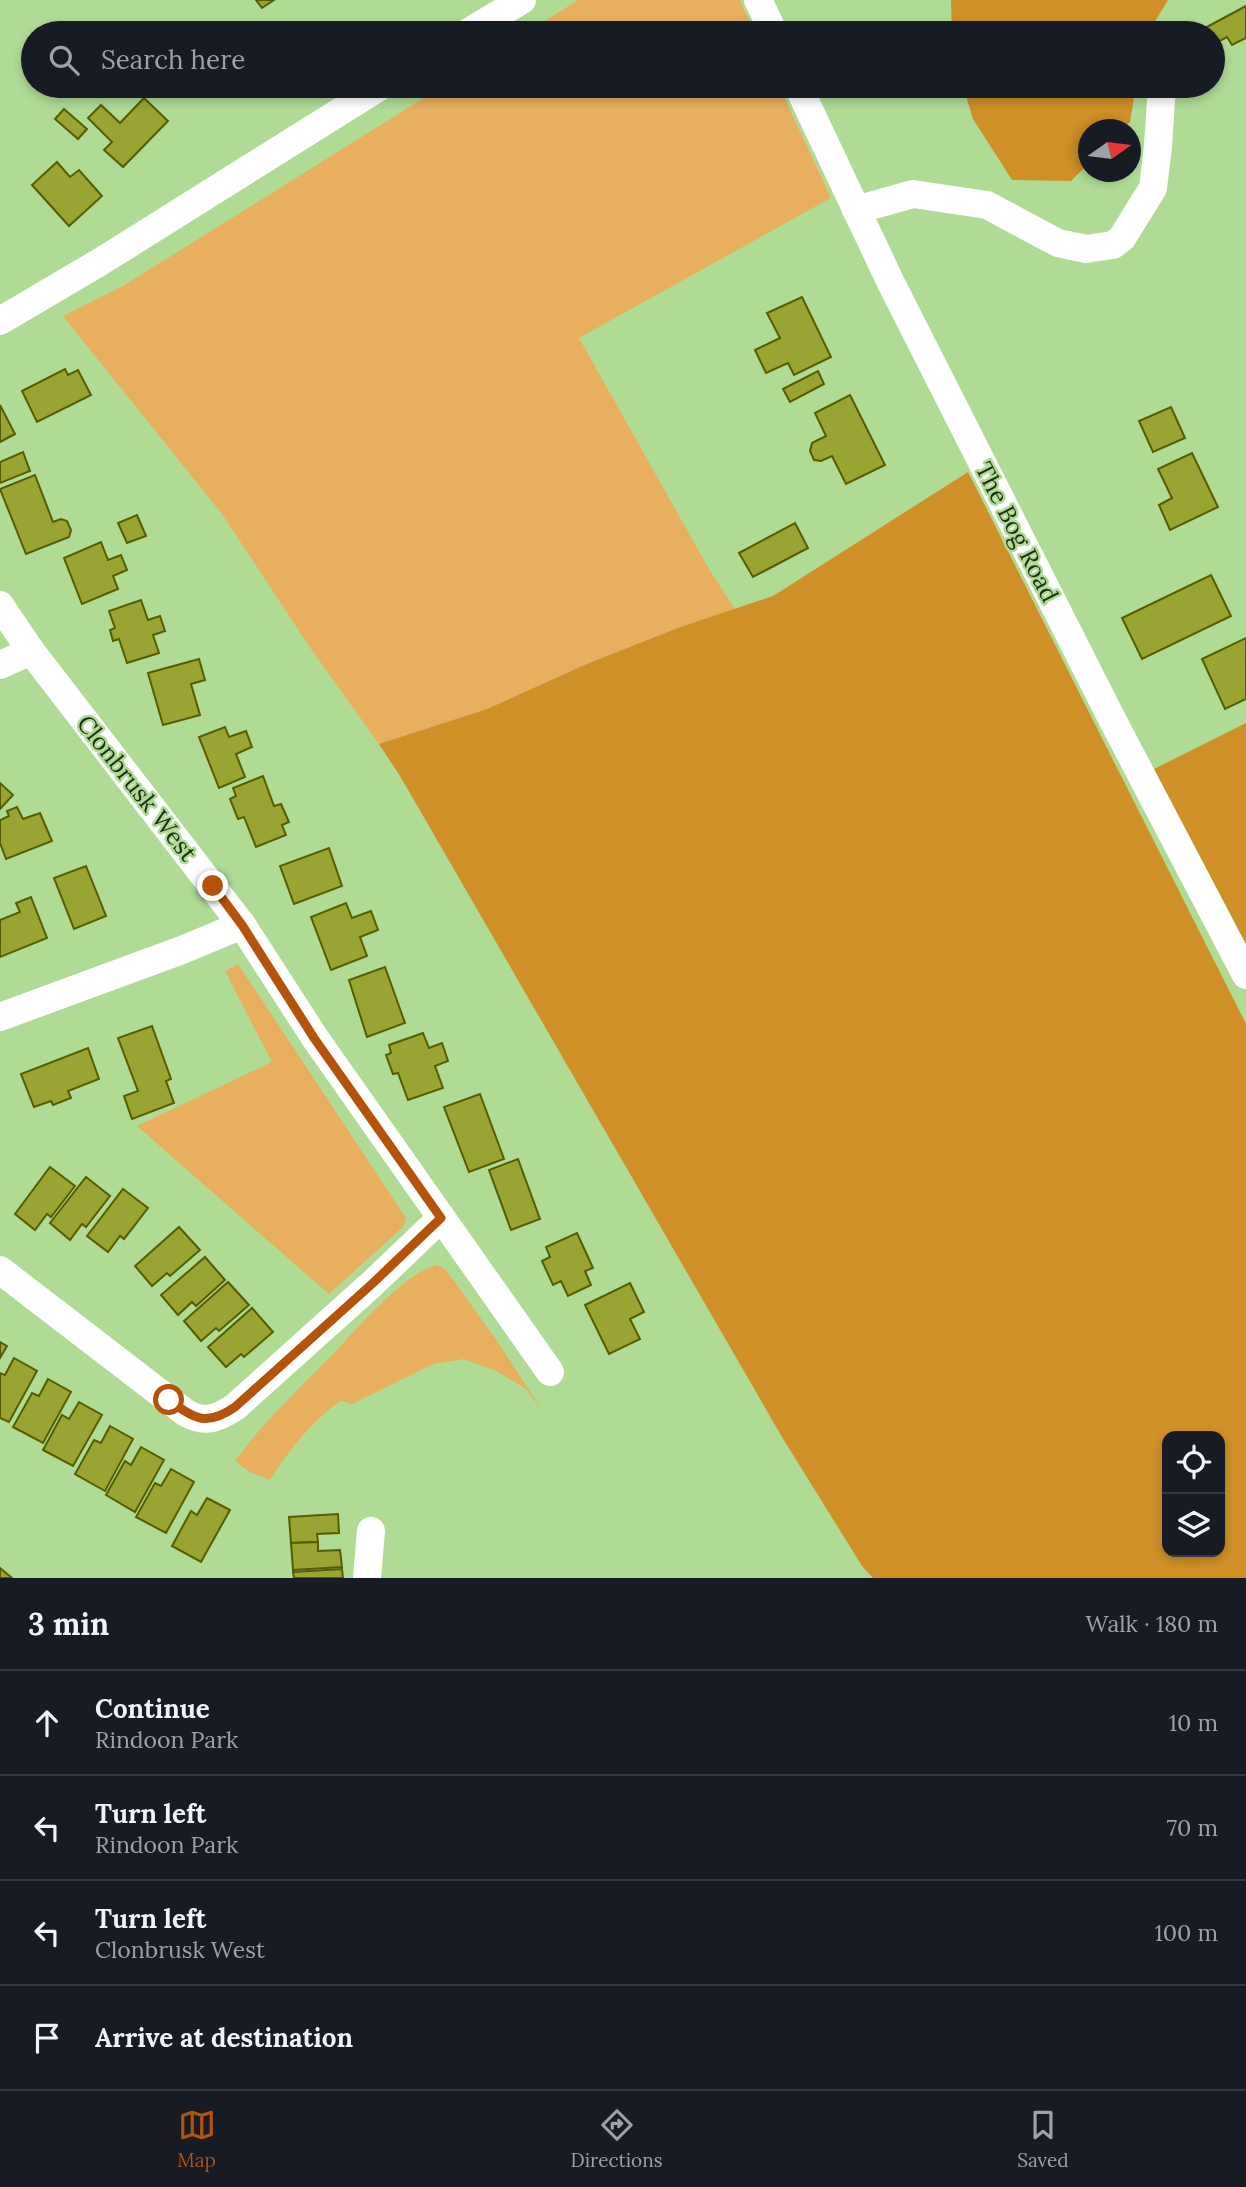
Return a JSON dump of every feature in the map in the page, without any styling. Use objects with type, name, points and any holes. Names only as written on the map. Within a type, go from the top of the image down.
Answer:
[{"type":"street","points":[[487,21],[522,0]]},
{"type":"street","points":[[758,0],[768,21]]},
{"type":"street","points":[[0,321],[100,262],[362,98]]},
{"type":"street","name":"The Bog Road","points":[[804,98],[897,296],[1112,719],[1246,975]]},
{"type":"street","points":[[856,210],[913,194],[987,205],[1058,243],[1086,250],[1113,245],[1122,238],[1153,188],[1160,98]]},
{"type":"street","name":"Clonbrusk West","points":[[0,605],[32,651],[242,925],[314,1038],[550,1372]]},
{"type":"street","points":[[0,665],[32,651]]},
{"type":"street","points":[[0,1017],[242,925]]},
{"type":"street","points":[[0,1270],[187,1413],[195,1418],[211,1419],[221,1417],[235,1407],[441,1218]]},
{"type":"street","points":[[367,1578],[371,1531]]},
{"type":"shaded area","points":[[578,0],[740,0],[750,21],[545,21]]},
{"type":"shaded area","points":[[951,0],[1168,0],[1155,21],[952,21]]},
{"type":"shaded area","points":[[424,98],[785,98],[831,198],[579,338],[710,571],[735,609],[589,663],[487,709],[379,744],[311,649],[222,514],[63,316],[123,286]]},
{"type":"shaded area","points":[[967,98],[1134,98],[1130,119],[1078,119],[1078,174],[1071,181],[1012,180],[973,119]]},
{"type":"shaded area","points":[[968,472],[1246,1024],[1246,1578],[873,1578],[862,1566],[782,1437],[379,744],[487,709],[589,663],[683,626],[773,596]]},
{"type":"shaded area","points":[[1246,723],[1246,944],[1154,769]]},
{"type":"shaded area","points":[[238,964],[406,1218],[403,1227],[329,1294],[137,1126],[272,1062],[225,971]]},
{"type":"shaded area","points":[[437,1265],[446,1270],[542,1410],[525,1388],[496,1371],[464,1359],[433,1364],[352,1404],[340,1401],[301,1437],[270,1480],[250,1472],[235,1461],[270,1418],[382,1303],[410,1279]]},
{"type":"building","points":[[256,0],[274,0],[262,8]]},
{"type":"building","points":[[1246,6],[1246,38],[1232,45],[1227,37],[1225,38],[1225,21],[1218,21]]},
{"type":"building","points":[[144,98],[168,121],[123,167],[104,150],[112,142],[88,118],[101,105],[120,123]]},
{"type":"building","points":[[64,109],[87,129],[78,139],[55,119]]},
{"type":"building","points":[[57,162],[70,177],[79,170],[102,196],[69,226],[32,185]]},
{"type":"building","points":[[802,297],[831,357],[794,375],[788,363],[766,373],[755,350],[780,338],[767,313]]},
{"type":"building","points":[[65,369],[68,375],[78,370],[91,395],[37,422],[22,391]]},
{"type":"building","points":[[818,371],[824,384],[790,402],[783,389]]},
{"type":"building","points":[[850,395],[885,465],[846,484],[832,456],[821,461],[814,460],[810,451],[812,443],[826,436],[815,413]]},
{"type":"building","points":[[0,405],[15,434],[0,442]]},
{"type":"building","points":[[1171,407],[1185,438],[1153,452],[1139,421]]},
{"type":"building","points":[[23,452],[30,471],[0,483],[0,462]]},
{"type":"building","points":[[1192,453],[1218,507],[1170,530],[1159,505],[1172,498],[1158,469]]},
{"type":"building","points":[[35,475],[53,522],[61,519],[67,521],[71,530],[69,537],[26,554],[0,489]]},
{"type":"building","points":[[137,515],[146,536],[127,543],[118,523]]},
{"type":"building","points":[[795,523],[808,548],[753,577],[739,553]]},
{"type":"building","points":[[101,542],[108,560],[121,555],[127,570],[113,576],[118,589],[82,604],[64,558]]},
{"type":"building","points":[[1211,575],[1231,616],[1142,659],[1122,618]]},
{"type":"building","points":[[141,600],[148,620],[160,616],[165,631],[153,635],[159,653],[127,663],[119,639],[113,641],[110,630],[115,628],[109,611]]},
{"type":"building","points":[[1246,638],[1246,699],[1225,709],[1202,659]]},
{"type":"building","points":[[199,659],[205,680],[191,684],[200,715],[163,725],[148,673]]},
{"type":"building","points":[[225,727],[229,737],[246,731],[252,747],[236,754],[245,777],[219,788],[199,737]]},
{"type":"building","points":[[263,776],[274,806],[281,804],[289,822],[282,825],[286,835],[256,847],[244,817],[238,819],[230,799],[236,796],[233,788]]},
{"type":"building","points":[[0,783],[13,795],[0,809]]},
{"type":"building","points":[[17,807],[23,819],[40,813],[52,841],[6,859],[0,843],[0,820],[9,816],[7,811]]},
{"type":"building","points":[[329,848],[342,886],[294,904],[280,866]]},
{"type":"building","points":[[86,866],[106,916],[74,929],[54,878]]},
{"type":"building","points":[[31,897],[47,938],[0,957],[0,920],[20,912],[16,903]]},
{"type":"building","points":[[346,903],[352,918],[371,911],[378,930],[360,937],[367,956],[331,970],[311,917]]},
{"type":"building","points":[[385,967],[405,1023],[367,1037],[349,980]]},
{"type":"building","points":[[152,1026],[171,1079],[166,1081],[174,1103],[132,1119],[124,1096],[138,1091],[118,1038]]},
{"type":"building","points":[[423,1033],[429,1048],[442,1043],[448,1061],[435,1066],[443,1088],[408,1100],[398,1073],[393,1074],[386,1055],[391,1053],[389,1045]]},
{"type":"building","points":[[88,1048],[99,1079],[68,1091],[71,1098],[53,1105],[51,1101],[34,1107],[21,1074]]},
{"type":"building","points":[[480,1094],[504,1159],[469,1172],[444,1107]]},
{"type":"building","points":[[518,1159],[540,1219],[511,1230],[489,1170]]},
{"type":"building","points":[[50,1167],[75,1186],[51,1217],[47,1214],[35,1230],[15,1214]]},
{"type":"building","points":[[86,1177],[110,1196],[86,1227],[82,1224],[70,1240],[50,1223]]},
{"type":"building","points":[[123,1189],[148,1208],[124,1239],[120,1236],[108,1252],[87,1236]]},
{"type":"building","points":[[179,1227],[200,1250],[170,1276],[167,1273],[152,1286],[135,1266]]},
{"type":"building","points":[[577,1233],[593,1268],[585,1271],[591,1285],[568,1296],[561,1281],[553,1285],[542,1261],[550,1257],[546,1247]]},
{"type":"building","points":[[205,1257],[225,1280],[196,1306],[192,1302],[178,1315],[161,1295]]},
{"type":"building","points":[[228,1282],[249,1305],[219,1331],[216,1328],[201,1341],[184,1321]]},
{"type":"building","points":[[630,1283],[644,1312],[630,1319],[640,1339],[609,1354],[585,1305]]},
{"type":"building","points":[[252,1308],[273,1332],[244,1357],[241,1354],[226,1367],[208,1347]]},
{"type":"building","points":[[0,1342],[7,1346],[0,1358]]},
{"type":"building","points":[[14,1358],[37,1371],[9,1422],[0,1418],[0,1373],[5,1375]]},
{"type":"building","points":[[48,1379],[71,1392],[43,1443],[13,1427],[32,1393],[39,1396]]},
{"type":"building","points":[[79,1402],[102,1415],[73,1466],[43,1450],[62,1415],[69,1419]]},
{"type":"building","points":[[110,1426],[133,1439],[105,1491],[75,1474],[94,1440],[101,1443]]},
{"type":"building","points":[[141,1447],[164,1460],[135,1512],[106,1495],[125,1461],[131,1465]]},
{"type":"building","points":[[171,1469],[194,1482],[166,1533],[136,1517],[155,1483],[161,1486]]},
{"type":"building","points":[[207,1498],[230,1510],[201,1562],[172,1546],[191,1511],[197,1515]]},
{"type":"building","points":[[338,1514],[339,1533],[317,1534],[318,1542],[291,1543],[289,1517]]},
{"type":"building","points":[[318,1542],[318,1551],[340,1550],[342,1567],[293,1570],[291,1543]]},
{"type":"building","points":[[0,1568],[12,1578],[0,1578]]},
{"type":"building","points":[[342,1569],[343,1578],[294,1578],[293,1572]]},
{"type":"route","points":[[169,1400],[195,1418],[203,1420],[221,1417],[373,1283],[441,1218],[314,1038],[242,925],[213,886]]}]
